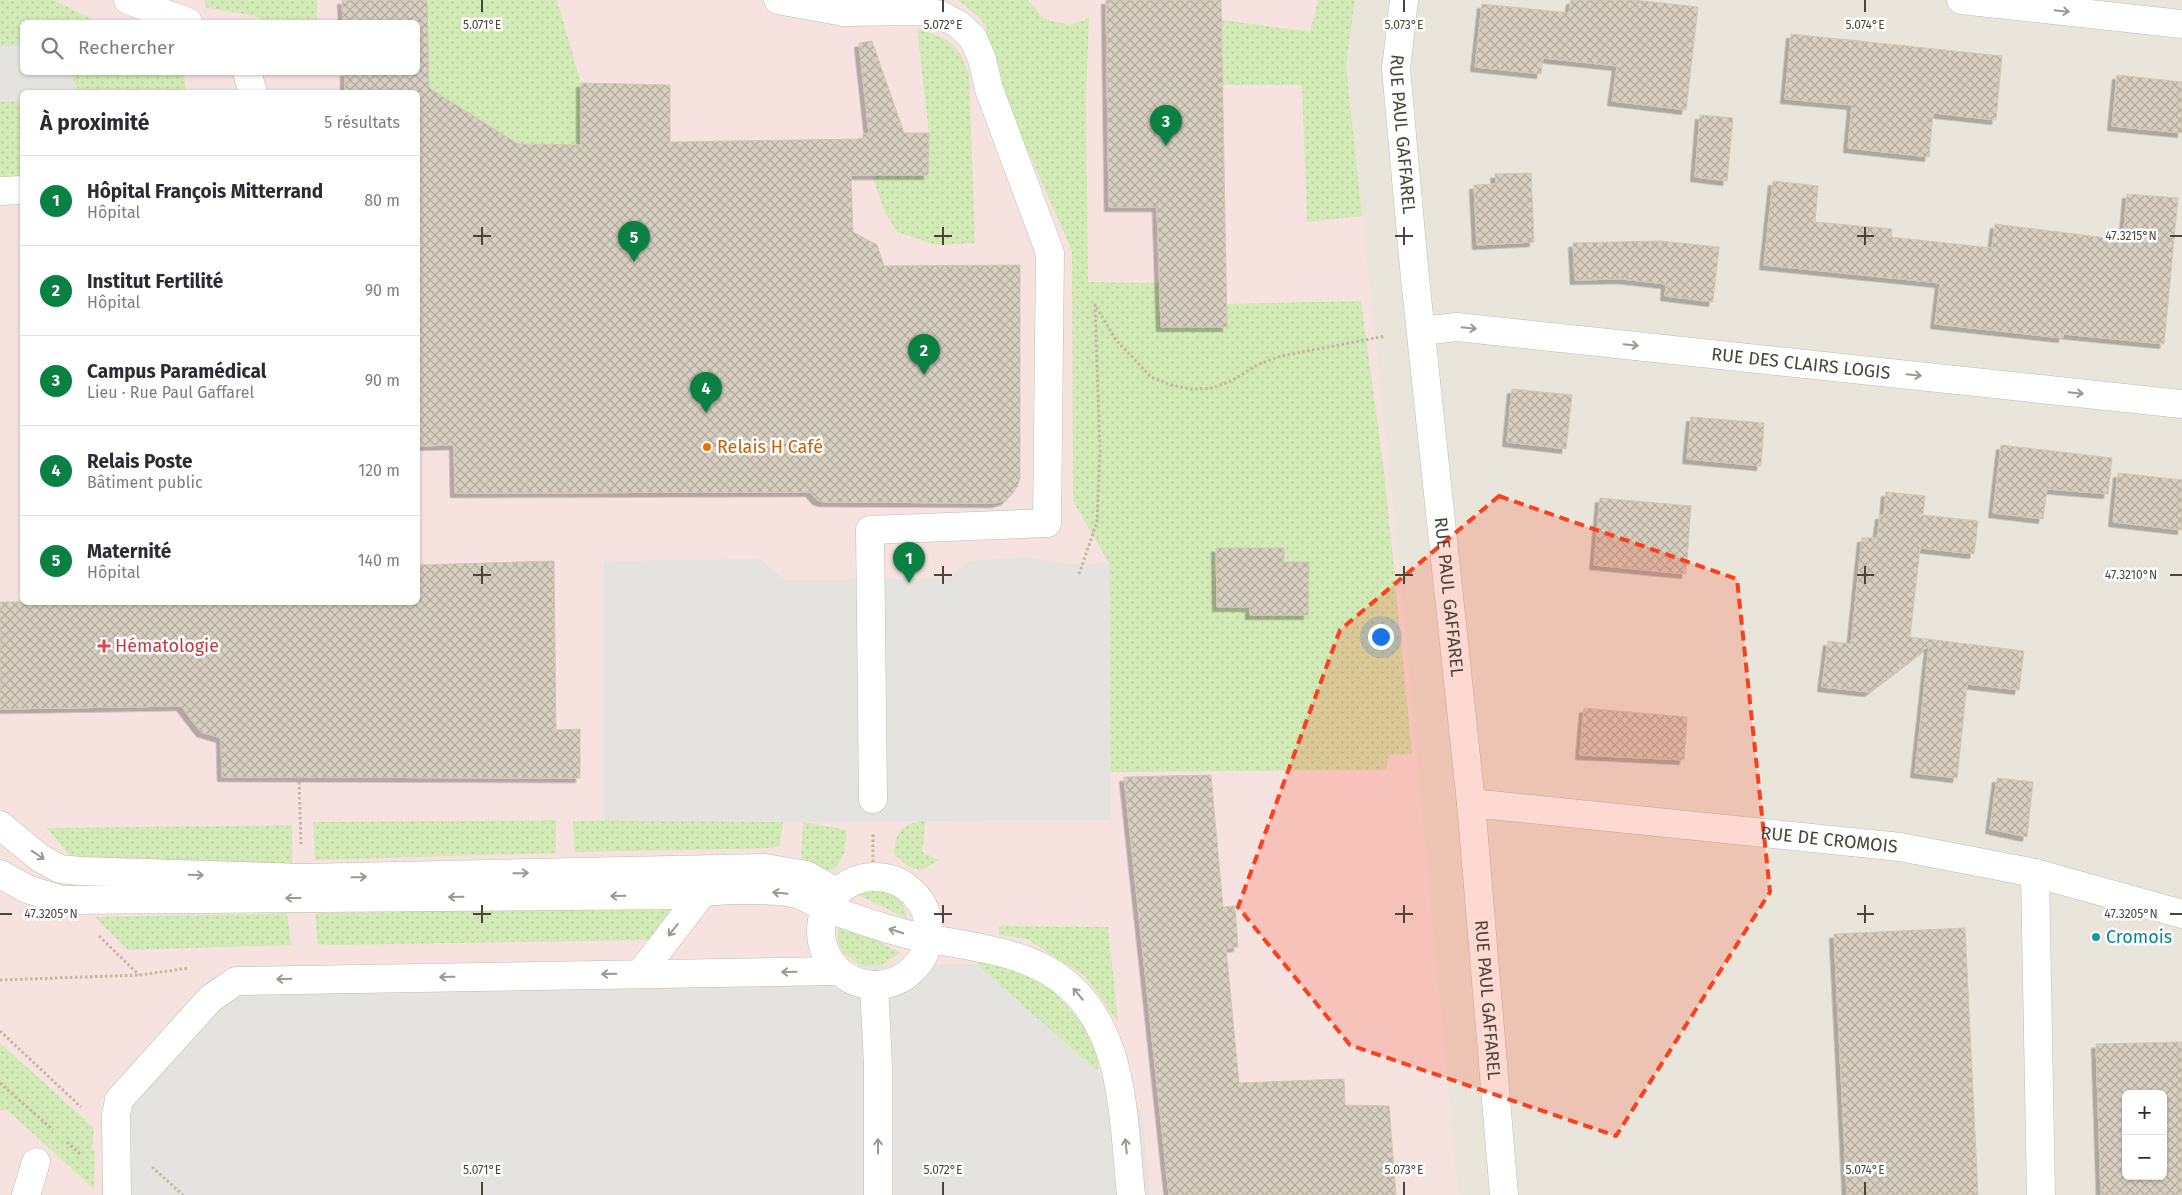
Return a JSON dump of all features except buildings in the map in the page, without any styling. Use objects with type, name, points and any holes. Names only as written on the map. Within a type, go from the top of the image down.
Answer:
[{"type":"street","points":[[128,0],[183,20]]},
{"type":"street","points":[[778,0],[844,12],[921,11],[941,15],[958,24],[973,38],[982,59],[989,89],[1050,253],[1047,523],[870,530],[873,799]]},
{"type":"street","name":"RUE PAUL GAFFAREL","points":[[1404,0],[1396,69],[1421,331],[1471,803],[1504,1195]]},
{"type":"street","points":[[1961,0],[2182,24]]},
{"type":"street","points":[[248,75],[252,90]]},
{"type":"street","points":[[0,191],[20,190]]},
{"type":"street","name":"RUE DES CLAIRS LOGIS","points":[[1421,331],[1457,327],[2182,404]]},
{"type":"street","name":"RUE DE CROMOIS","points":[[1471,803],[1900,847],[2035,873],[2182,914]]},
{"type":"street","points":[[0,825],[40,858],[60,868],[80,871],[303,878],[765,868],[806,875],[831,900]]},
{"type":"street","points":[[2035,873],[2041,1195]]},
{"type":"street","points":[[0,874],[27,889],[62,900],[691,895],[703,892],[764,891],[798,894],[831,900],[908,935],[929,937],[941,941],[1007,953],[1039,964],[1073,988],[1098,1021],[1111,1054],[1123,1115],[1131,1195]]},
{"type":"street","points":[[873,877],[890,879],[906,886],[918,898],[930,926],[924,955],[910,972],[890,983],[874,985],[861,984],[838,971],[827,957],[821,941],[821,924],[831,900],[853,881],[873,877]]},
{"type":"street","points":[[640,974],[703,892]]},
{"type":"street","points":[[117,1195],[116,1115],[119,1100],[210,1000],[236,981],[838,971]]},
{"type":"street","points":[[874,985],[878,1064],[878,1195]]},
{"type":"street","points":[[26,1195],[36,1162]]},
{"type":"path","points":[[1079,574],[1097,522],[1100,451],[1095,305],[1116,340],[1152,377],[1171,385],[1191,389],[1219,385],[1233,380],[1257,365],[1281,356],[1421,331]]},
{"type":"path","points":[[299,777],[302,844]]},
{"type":"path","points":[[873,799],[873,877]]},
{"type":"path","points":[[0,980],[140,975],[192,968]]},
{"type":"highlighted area","points":[[1499,496],[1737,579],[1770,892],[1616,1136],[1350,1045],[1238,907],[1340,630]]},
{"type":"shaded area","points":[[0,0],[2182,0],[2182,1195],[0,1195]]},
{"type":"shaded area","points":[[0,0],[1355,0],[1346,65],[1399,564],[1458,1195],[0,1195]]},
{"type":"shaded area","points":[[0,46],[20,46],[20,75],[70,75],[79,90],[20,90],[20,101],[0,102]]},
{"type":"shaded area","points":[[1026,557],[1068,564],[1109,563],[1111,820],[803,822],[604,820],[604,561],[760,559],[784,580],[948,578],[969,561]]},
{"type":"shaded area","points":[[976,964],[1142,1111],[1150,1195],[105,1195],[104,1129],[99,1125],[104,1119],[104,1104],[211,977]]},
{"type":"green space","points":[[0,0],[54,0],[93,20],[20,20],[20,75],[184,75],[186,90],[20,90],[20,176],[0,177]]},
{"type":"green space","points":[[205,0],[317,0],[317,20],[262,20],[258,17],[205,7]]},
{"type":"green space","points":[[427,0],[557,0],[581,83],[581,145],[518,144],[429,88]]},
{"type":"green space","points":[[958,0],[1028,0],[1044,19],[1070,25],[1089,18],[1086,100],[1088,282],[1159,283],[1161,327],[1226,327],[1227,304],[1361,301],[1385,479],[1412,754],[1389,755],[1386,770],[1110,772],[1109,563],[1073,501],[1072,251],[1019,130],[997,74],[985,38],[987,27],[979,17]]},
{"type":"green space","points":[[1318,0],[1355,0],[1346,65],[1362,216],[1307,222],[1302,85],[1223,85],[1222,20],[1310,32]]},
{"type":"green space","points":[[917,29],[937,35],[951,43],[961,56],[969,75],[975,243],[936,245],[897,232],[884,210],[872,175],[928,175],[929,133]]},
{"type":"green space","points":[[556,820],[556,853],[315,860],[313,822]]},
{"type":"green space","points":[[573,821],[783,822],[780,845],[774,848],[575,852]]},
{"type":"green space","points":[[918,821],[926,821],[922,852],[939,860],[920,871],[906,865],[894,854],[899,833],[906,826]]},
{"type":"green space","points":[[803,822],[847,830],[844,854],[835,869],[821,872],[801,858]]},
{"type":"green space","points":[[292,825],[292,864],[78,866],[47,828]]},
{"type":"green space","points":[[866,883],[884,884],[895,891],[905,910],[907,919],[849,890]]},
{"type":"green space","points":[[675,909],[651,940],[332,945],[318,944],[315,913]]},
{"type":"green space","points":[[287,913],[291,945],[128,950],[95,917]]},
{"type":"green space","points":[[838,919],[900,953],[876,969],[865,969],[843,953],[838,941]]},
{"type":"green space","points":[[999,926],[1108,927],[1118,1022],[1085,976],[1027,939],[999,935]]},
{"type":"green space","points":[[977,959],[1013,967],[1049,986],[1086,1028],[1098,1054],[1098,1072],[976,964]]},
{"type":"green space","points":[[0,1043],[94,1128],[92,1148],[95,1151],[94,1189],[7,1110],[0,1110]]},
{"type":"place","name":"Campus Paramédical","points":[[1166,146]]},
{"type":"place","name":"Maternité","points":[[634,262]]},
{"type":"place","name":"Institut Fertilité","points":[[924,375]]},
{"type":"place","name":"Relais Poste","points":[[706,413]]},
{"type":"place","name":"Relais H Café","points":[[707,447]]},
{"type":"place","name":"Hôpital François Mitterrand","points":[[909,583]]},
{"type":"place","name":"Hématologie","points":[[104,646]]},
{"type":"place","name":"Cromois","points":[[2096,937]]}]
